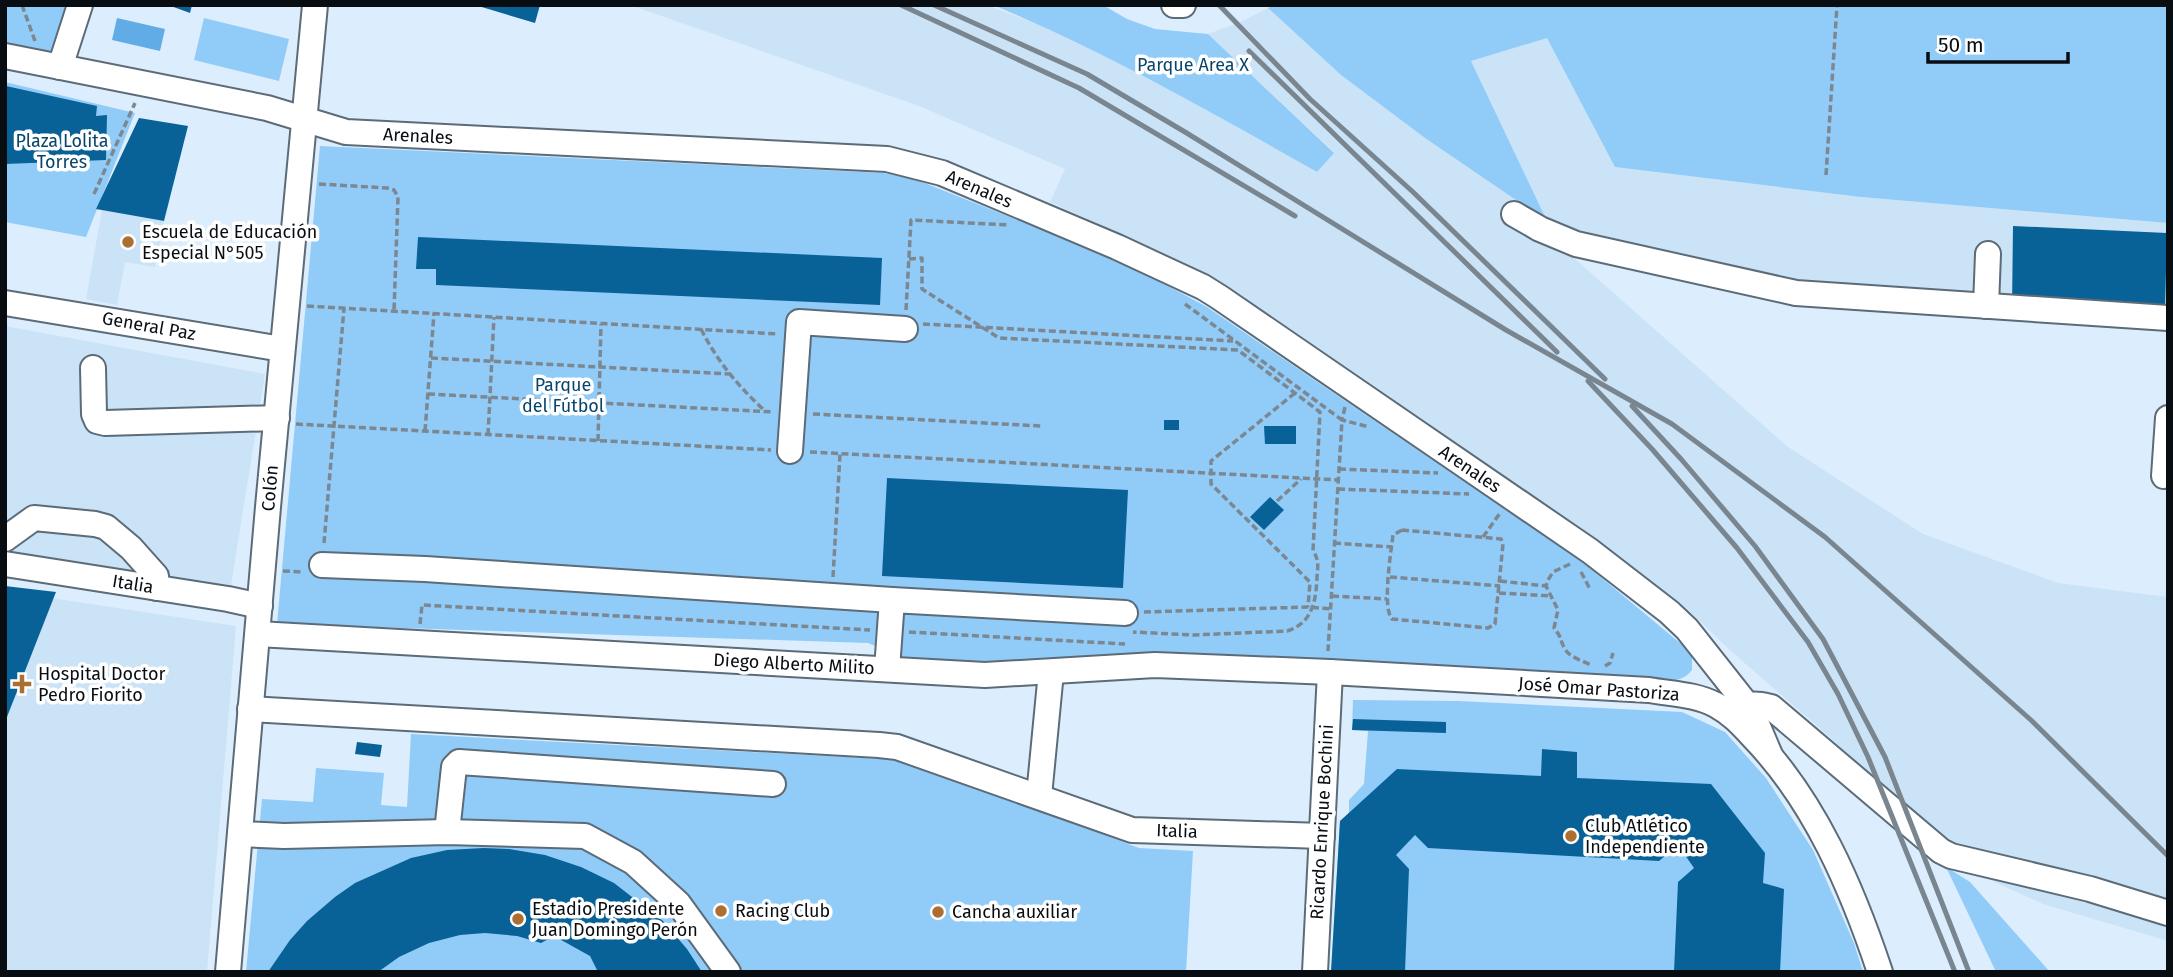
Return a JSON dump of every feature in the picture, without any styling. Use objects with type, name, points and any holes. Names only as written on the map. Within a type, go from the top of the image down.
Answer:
[{"type":"street","points":[[51,65],[80,5]]},
{"type":"street","name":"Colón","points":[[228,972],[260,607],[284,421],[282,349],[314,5]]},
{"type":"street","points":[[1174,5],[1182,5]]},
{"type":"street","name":"Arenales","points":[[5,56],[267,108],[346,132],[887,159],[932,170],[1203,287],[1590,551],[1687,628],[1715,663],[1741,711],[1828,844],[1857,908],[1880,972]]},
{"type":"street","points":[[1514,214],[1540,229],[1576,244],[1796,293],[2168,318]]},
{"type":"street","points":[[1986,306],[1988,254]]},
{"type":"street","name":"General Paz","points":[[9,302],[282,349]]},
{"type":"street","points":[[790,451],[799,322],[905,326]]},
{"type":"street","points":[[93,368],[94,414],[97,421],[284,421]]},
{"type":"street","points":[[2164,476],[2168,418]]},
{"type":"street","points":[[5,539],[34,518],[106,527],[131,548],[156,576],[157,588]]},
{"type":"street","name":"Italia","points":[[5,564],[228,599],[260,607]]},
{"type":"street","points":[[322,569],[425,569],[892,600],[1125,622]]},
{"type":"street","points":[[887,669],[892,600]]},
{"type":"street","name":"Diego Alberto Milito","points":[[258,634],[985,675],[1155,666],[1329,665]]},
{"type":"street","points":[[1692,696],[1704,687],[1715,663]]},
{"type":"street","name":"José Omar Pastoriza","points":[[1329,665],[1649,690],[1692,696],[1741,711],[1757,704],[1771,706],[1941,851],[1951,856],[2090,889],[2168,913]]},
{"type":"street","name":"Ricardo Enrique Bochini","points":[[1315,972],[1329,665]]},
{"type":"street","points":[[1039,796],[1051,672]]},
{"type":"street","name":"Italia","points":[[250,709],[897,747],[1132,830],[1322,836]]},
{"type":"street","points":[[447,832],[454,767],[459,762],[773,783]]},
{"type":"street","points":[[240,834],[284,836],[447,832],[585,836],[633,862],[678,903],[727,972]]},
{"type":"path","points":[[22,5],[51,65]]},
{"type":"path","points":[[1826,175],[1837,5]]},
{"type":"path","points":[[94,194],[144,84]]},
{"type":"path","points":[[319,184],[394,190],[398,197],[394,311]]},
{"type":"path","points":[[1011,226],[911,220],[905,326],[1235,341]]},
{"type":"path","points":[[909,259],[922,258],[922,289],[999,338],[1238,350],[1342,421],[1329,665]]},
{"type":"path","points":[[1183,302],[1298,391],[1320,412],[1312,551],[1318,558],[1316,599],[1311,607]]},
{"type":"path","points":[[302,306],[798,335]]},
{"type":"path","points":[[276,571],[322,569],[344,308]]},
{"type":"path","points":[[425,431],[434,313]]},
{"type":"path","points":[[488,435],[494,317]]},
{"type":"path","points":[[598,441],[601,323]]},
{"type":"path","points":[[701,329],[712,352],[765,412]]},
{"type":"path","points":[[431,358],[730,374]]},
{"type":"path","points":[[1125,622],[1194,635],[1287,631],[1295,628],[1311,613],[1310,582],[1211,484],[1211,461],[1298,391]]},
{"type":"path","points":[[428,394],[1041,426]]},
{"type":"path","points":[[284,421],[488,435],[1338,480]]},
{"type":"path","points":[[832,596],[840,454]]},
{"type":"path","points":[[1339,469],[1451,474],[1465,466]]},
{"type":"path","points":[[1277,501],[1301,478]]},
{"type":"path","points":[[1338,489],[1468,494],[1487,481]]},
{"type":"path","points":[[1483,537],[1512,497]]},
{"type":"path","points":[[1402,530],[1501,539],[1503,544],[1495,624],[1488,628],[1392,620],[1388,615],[1387,599],[1392,547],[1394,535],[1402,530]]},
{"type":"path","points":[[1334,543],[1392,547]]},
{"type":"path","points":[[1546,586],[1553,572],[1565,564],[1572,564],[1580,569],[1590,589]]},
{"type":"path","points":[[1390,577],[1546,586]]},
{"type":"path","points":[[1546,586],[1558,610],[1554,628],[1563,639],[1567,653],[1599,667],[1610,663],[1613,653]]},
{"type":"path","points":[[1499,593],[1552,596]]},
{"type":"path","points":[[1332,596],[1387,599]]},
{"type":"path","points":[[419,630],[422,605],[1128,644]]},
{"type":"path","points":[[1125,622],[1311,607],[1331,609]]},
{"type":"shaded area","points":[[630,5],[987,5],[1042,26],[1177,92],[1317,172],[1334,152],[1208,34],[1268,8],[1341,75],[1425,138],[1546,219],[1471,61],[1547,37],[1616,167],[1861,197],[2168,223],[2168,328],[1803,304],[1566,251],[1788,447],[1923,534],[2058,583],[2168,597],[2168,941],[2043,904],[1955,864],[1832,739],[1732,652],[1682,604],[1427,422],[1240,294],[1139,242],[1050,202],[1065,169],[919,106]]},
{"type":"shaded area","points":[[117,18],[165,29],[160,51],[112,40]]},
{"type":"shaded area","name":"Escuela de Educación Especial N°505","points":[[102,210],[164,221],[155,267],[125,262],[117,305],[86,299]]},
{"type":"shaded area","points":[[5,326],[265,374],[229,598],[5,563]]},
{"type":"shaded area","points":[[5,591],[236,626],[207,972],[5,972]]},
{"type":"green space","points":[[5,5],[72,5],[55,58],[5,48]]},
{"type":"green space","name":"Parque Area X","points":[[993,5],[1103,5],[1127,19],[1155,29],[1208,34],[1334,153],[1317,172],[1117,63]]},
{"type":"green space","points":[[1273,5],[2168,5],[2168,223],[1861,197],[1615,167],[1547,38],[1471,61],[1547,221],[1425,138],[1341,75],[1268,8]]},
{"type":"green space","points":[[204,18],[289,39],[279,81],[194,60]]},
{"type":"green space","name":"Plaza Lolita Torres","points":[[5,82],[135,113],[86,237],[5,222]]},
{"type":"green space","name":"Parque del Fútbol","points":[[320,146],[883,173],[906,176],[927,184],[1104,256],[1207,307],[1585,564],[1686,648],[1692,656],[1692,670],[1679,679],[1669,680],[998,665],[910,660],[868,643],[277,624]]},
{"type":"green space","name":"Club Atlético Independiente","points":[[1353,700],[1458,701],[1682,712],[1725,732],[1766,778],[1813,850],[1854,943],[1863,972],[1331,972],[1340,821],[1349,813],[1349,800],[1364,784],[1368,731],[1352,730]]},
{"type":"green space","name":"Racing Club","points":[[411,734],[903,760],[1139,848],[1193,851],[1186,972],[246,972],[262,799],[313,802],[316,768],[384,773],[381,805],[407,807]]},
{"type":"green space","points":[[1946,867],[1970,882],[2050,972],[1996,972]]},
{"type":"building","points":[[168,5],[192,5],[190,13]]},
{"type":"building","points":[[475,5],[540,5],[535,23]]},
{"type":"building","points":[[6,86],[97,106],[96,116],[107,115],[106,160],[5,164]]},
{"type":"building","points":[[139,118],[188,126],[164,221],[96,209]]},
{"type":"building","points":[[2013,226],[2167,233],[2165,311],[2012,309]]},
{"type":"building","points":[[418,237],[882,258],[880,305],[436,285],[436,269],[416,269]]},
{"type":"building","points":[[1164,420],[1179,420],[1179,430],[1164,430]]},
{"type":"building","points":[[1264,426],[1296,426],[1296,444],[1265,444]]},
{"type":"building","points":[[887,478],[1128,490],[1123,588],[882,576]]},
{"type":"building","points":[[1270,497],[1284,510],[1264,530],[1250,517]]},
{"type":"building","points":[[5,586],[56,592],[5,722]]},
{"type":"building","points":[[1353,719],[1446,722],[1446,733],[1352,730]]},
{"type":"building","points":[[357,742],[382,745],[380,757],[355,754]]},
{"type":"building","points":[[1542,749],[1577,752],[1577,778],[1711,784],[1765,853],[1763,883],[1784,889],[1780,972],[1674,972],[1678,882],[1694,868],[1678,845],[1659,861],[1428,848],[1415,835],[1396,855],[1409,869],[1405,972],[1331,972],[1340,821],[1397,769],[1541,776]]},
{"type":"building","points":[[484,848],[545,855],[581,867],[614,883],[663,921],[702,972],[598,972],[590,956],[554,936],[541,943],[517,936],[485,933],[460,935],[429,943],[399,957],[378,972],[268,972],[307,921],[355,883],[411,858],[447,850]]},
{"type":"railway","points":[[901,5],[1079,88],[1295,216]]},
{"type":"railway","points":[[934,5],[1087,74],[1506,330],[1672,424],[1825,537],[2032,721],[2168,856]]},
{"type":"railway","points":[[1219,5],[1310,99],[1413,192],[1605,379]]},
{"type":"railway","points":[[1249,51],[1557,352]]},
{"type":"railway","points":[[1588,381],[1652,449],[1737,548],[1808,642],[1838,694],[1868,757],[1955,972]]},
{"type":"railway","points":[[1632,406],[1755,546],[1823,639],[1885,757],[1969,972]]},
{"type":"place","name":"Escuela de Educación Especial N°505","points":[[128,242]]},
{"type":"place","name":"Hospital Doctor Pedro Fiorito","points":[[22,684]]},
{"type":"place","name":"Club Atlético Independiente","points":[[1571,836]]},
{"type":"place","name":"Racing Club","points":[[721,911]]},
{"type":"place","name":"Cancha auxiliar","points":[[938,912]]},
{"type":"place","name":"Estadio Presidente Juan Domingo Perón","points":[[518,919]]}]
